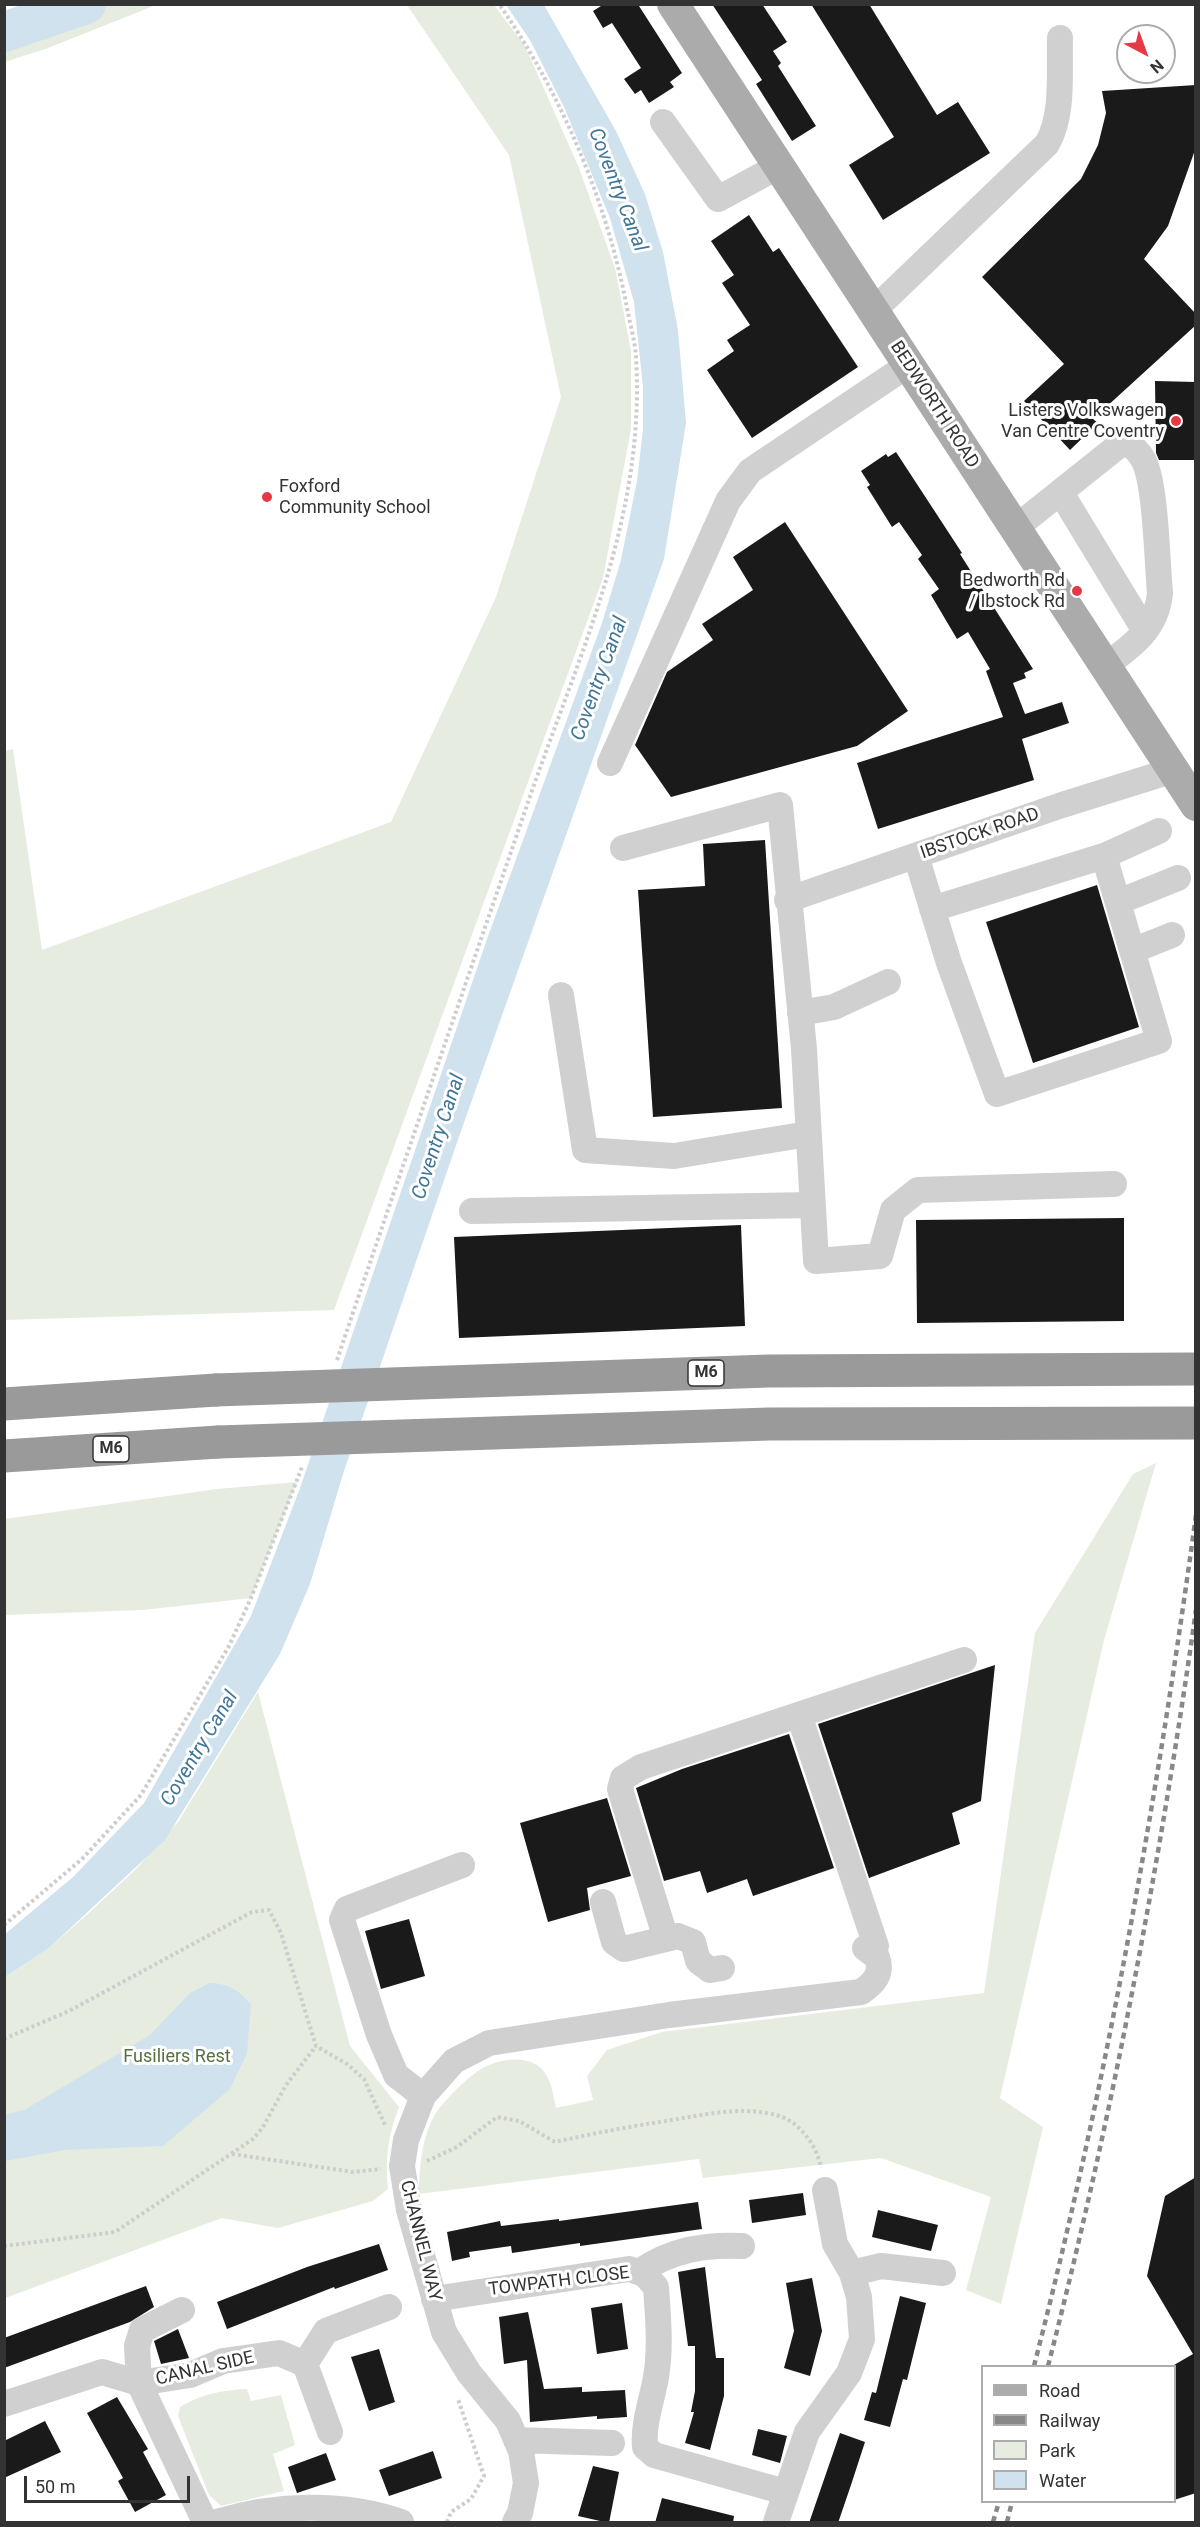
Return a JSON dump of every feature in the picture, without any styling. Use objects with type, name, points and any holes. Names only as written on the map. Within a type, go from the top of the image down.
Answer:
[{"type":"highway","name":"M6","points":[[4,1404],[216,1390],[769,1371],[1196,1369]]},
{"type":"highway","name":"M6","points":[[4,1456],[218,1442],[769,1424],[1196,1423]]},
{"type":"main road","name":"BEDWORTH ROAD","points":[[673,4],[1196,805]]},
{"type":"street","points":[[873,311],[1047,144],[1053,133],[1057,111],[1060,38]]},
{"type":"street","points":[[663,122],[718,199],[779,166]]},
{"type":"street","points":[[610,763],[728,501],[750,471],[908,365]]},
{"type":"street","points":[[1014,529],[1123,442],[1129,444],[1144,462],[1150,484],[1160,593],[1154,621],[1136,642],[1105,666]]},
{"type":"street","points":[[1061,493],[1145,631]]},
{"type":"street","name":"IBSTOCK ROAD","points":[[787,900],[1062,805],[1174,770]]},
{"type":"street","points":[[623,848],[780,805],[787,900],[800,1013],[816,1261],[880,1256],[893,1210],[918,1190],[1114,1184]]},
{"type":"street","points":[[932,909],[1104,856],[1159,831]]},
{"type":"street","points":[[916,856],[948,963],[997,1094],[1159,1041],[1104,856]]},
{"type":"street","points":[[1118,902],[1178,878]]},
{"type":"street","points":[[1132,951],[1172,935]]},
{"type":"street","points":[[800,1013],[834,1007],[888,982]]},
{"type":"street","points":[[561,995],[585,1150],[674,1156],[808,1134]]},
{"type":"street","points":[[472,1211],[813,1205]]},
{"type":"street","points":[[666,1939],[620,1789],[623,1778],[641,1767],[964,1660]]},
{"type":"street","name":"CHANNEL WAY","points":[[515,2523],[520,2513],[526,2483],[521,2451],[508,2421],[469,2373],[444,2332],[410,2210],[402,2166],[406,2140],[423,2096],[454,2061],[489,2043],[669,2015],[861,1992],[875,1981],[880,1972],[877,1958],[871,1947],[799,1715]]},
{"type":"street","points":[[423,2096],[396,2075],[379,2035],[342,1920],[347,1909],[462,1865]]},
{"type":"street","points":[[603,1902],[614,1942],[624,1948],[678,1936],[693,1942],[698,1961],[710,1970],[728,1967],[732,2008]]},
{"type":"street","points":[[776,2523],[807,2432],[849,2373],[862,2339],[859,2298],[852,2273],[835,2244],[825,2190]]},
{"type":"street","points":[[639,2272],[673,2253],[715,2244],[742,2246]]},
{"type":"street","points":[[852,2273],[881,2266],[943,2273]]},
{"type":"street","name":"TOWPATH CLOSE","points":[[434,2300],[629,2269],[644,2274],[656,2287],[659,2342],[657,2376],[644,2431],[645,2447],[654,2455],[785,2492]]},
{"type":"street","points":[[330,2432],[305,2364],[326,2331],[389,2307]]},
{"type":"street","points":[[139,2384],[138,2346],[142,2330],[182,2310]]},
{"type":"street","name":"CANAL SIDE","points":[[4,2404],[102,2373],[139,2384],[190,2375],[223,2361],[279,2353],[305,2364]]},
{"type":"street","name":"CANAL SIDE","points":[[139,2384],[205,2523]]},
{"type":"street","points":[[516,2440],[612,2443]]},
{"type":"street","points":[[217,2523],[303,2507],[344,2516],[401,2523]]},
{"type":"path","points":[[334,1369],[534,784],[608,578],[630,484],[636,427],[636,354],[619,267],[585,168],[550,89],[526,43],[499,4]]},
{"type":"path","points":[[4,1925],[82,1859],[116,1824],[145,1789],[229,1646],[251,1598],[304,1459]]},
{"type":"path","points":[[4,2039],[69,2012],[252,1912],[268,1910],[281,1934],[316,2046],[347,2064],[364,2079],[378,2105],[388,2134],[406,2140]]},
{"type":"path","points":[[4,2246],[115,2232],[253,2139],[263,2127],[286,2085],[316,2046]]},
{"type":"path","points":[[232,2154],[353,2172],[431,2161],[457,2147],[497,2117],[519,2121],[555,2142],[613,2129],[734,2109],[778,2115],[806,2134],[819,2156],[825,2190]]},
{"type":"path","points":[[447,2523],[451,2512],[471,2499],[484,2476],[452,2379],[458,2355]]},
{"type":"green space","points":[[42,4],[156,5],[48,48],[5,62],[5,20]]},
{"type":"green space","points":[[407,5],[494,5],[525,46],[579,168],[615,268],[631,351],[631,429],[603,578],[334,1310],[5,1320],[5,751],[13,749],[42,950],[391,822],[496,597],[561,397],[509,155]]},
{"type":"green space","points":[[1156,1463],[1104,1640],[1000,2098],[1043,2127],[1001,2304],[966,2290],[991,2197],[881,2158],[703,2178],[699,2159],[419,2194],[422,2150],[428,2129],[438,2110],[462,2084],[478,2071],[494,2063],[522,2060],[539,2066],[549,2081],[556,2108],[593,2100],[587,2076],[607,2050],[662,2032],[984,1993],[1035,1633],[1133,1474]]},
{"type":"green space","points":[[297,1482],[251,1598],[143,1610],[5,1615],[5,1519],[217,1489]]},
{"type":"green space","name":"Fusiliers Rest","points":[[258,1692],[350,2046],[399,2107],[388,2147],[388,2189],[373,2201],[278,2228],[222,2218],[5,2298],[5,1977],[49,1948],[90,1912],[136,1869],[178,1822]]},
{"type":"green space","points":[[247,2389],[251,2401],[281,2395],[295,2445],[273,2454],[284,2491],[221,2506],[209,2495],[178,2416],[180,2407],[204,2396]]},
{"type":"water","name":"Coventry Canal","points":[[506,5],[544,5],[616,131],[645,194],[663,252],[678,330],[686,423],[664,559],[461,1131],[343,1474],[310,1584],[280,1654],[165,1840],[49,1948],[5,1977],[5,1934],[73,1877],[144,1803],[251,1616],[300,1488],[487,939],[602,623],[621,560],[637,481],[643,429],[643,387],[634,302],[610,218],[564,107],[530,40]]},
{"type":"water","points":[[210,1983],[234,1989],[251,2005],[247,2053],[230,2089],[163,2146],[65,2150],[5,2161],[5,2115],[26,2109],[150,2035],[190,1993]]},
{"type":"building","points":[[600,4],[641,4],[639,6],[682,73],[670,82],[674,87],[649,103],[641,90],[635,94],[624,79],[641,68],[612,23],[603,28],[593,11],[601,6]]},
{"type":"building","points":[[712,4],[762,4],[787,42],[773,51],[781,63],[778,66],[816,126],[792,141],[756,84],[762,80]]},
{"type":"building","points":[[811,4],[869,4],[937,115],[958,102],[990,153],[883,220],[849,165],[894,137]]},
{"type":"building","points":[[1196,85],[1195,150],[1168,226],[1144,259],[1196,314],[1196,325],[1093,419],[1098,423],[1070,450],[1024,401],[1064,364],[982,277],[1081,179],[1098,145],[1106,113],[1102,91]]},
{"type":"building","points":[[749,215],[773,252],[779,248],[858,367],[752,438],[707,370],[734,351],[727,340],[750,325],[722,283],[734,275],[711,241]]},
{"type":"building","name":"Listers Volkswagen Van Centre Coventry","points":[[1155,381],[1196,382],[1196,460],[1159,460],[1156,453]]},
{"type":"building","points":[[896,452],[962,553],[960,554],[1033,669],[1024,673],[1026,678],[1013,683],[1025,714],[1062,702],[1069,723],[1022,739],[1034,780],[878,829],[857,763],[1003,717],[986,671],[990,669],[968,632],[957,639],[931,595],[939,589],[918,559],[922,555],[899,522],[892,527],[867,487],[870,485],[861,471],[886,454],[888,457]]},
{"type":"building","points":[[785,522],[908,711],[857,746],[671,797],[635,745],[667,672],[713,640],[702,624],[753,590],[733,557]]},
{"type":"building","points":[[765,840],[782,1108],[653,1117],[638,890],[705,886],[703,844]]},
{"type":"building","points":[[1097,885],[1139,1027],[1033,1063],[986,922]]},
{"type":"building","points":[[1124,1218],[1124,1321],[917,1323],[916,1220]]},
{"type":"building","points":[[741,1225],[745,1326],[459,1338],[454,1237]]},
{"type":"building","points":[[995,1665],[981,1801],[952,1813],[960,1844],[869,1878],[818,1724]]},
{"type":"building","points":[[789,1734],[834,1868],[753,1896],[747,1879],[707,1893],[700,1871],[664,1881],[636,1788],[682,1769]]},
{"type":"building","points":[[607,1798],[631,1876],[587,1888],[590,1910],[548,1922],[520,1823]]},
{"type":"building","points":[[409,1919],[425,1976],[381,1989],[365,1931]]},
{"type":"building","points":[[1196,2177],[1196,2493],[1176,2499],[1176,2365],[1174,2365],[1193,2354],[1147,2276],[1165,2196]]},
{"type":"building","points":[[803,2193],[806,2215],[752,2223],[749,2200]]},
{"type":"building","points":[[698,2202],[702,2229],[512,2253],[511,2246],[469,2252],[470,2257],[452,2261],[447,2232],[500,2221],[501,2226],[559,2219],[559,2221]]},
{"type":"building","points":[[878,2210],[938,2225],[931,2251],[872,2237]]},
{"type":"building","points":[[379,2244],[388,2270],[335,2289],[334,2287],[227,2329],[217,2302],[307,2267]]},
{"type":"building","points":[[705,2267],[716,2358],[724,2358],[724,2396],[710,2450],[685,2443],[694,2412],[691,2412],[695,2391],[695,2346],[688,2346],[678,2272]]},
{"type":"building","points":[[812,2278],[822,2331],[810,2376],[784,2368],[794,2331],[786,2283]]},
{"type":"building","points":[[146,2286],[154,2307],[130,2322],[4,2368],[4,2338]]},
{"type":"building","points":[[900,2296],[926,2303],[907,2380],[903,2379],[890,2427],[864,2420],[872,2392],[876,2393]]},
{"type":"building","points":[[622,2303],[628,2349],[597,2354],[591,2308]]},
{"type":"building","points":[[528,2312],[544,2389],[582,2387],[582,2392],[625,2390],[627,2417],[597,2419],[597,2416],[530,2422],[527,2360],[504,2364],[499,2317]]},
{"type":"building","points":[[178,2329],[189,2358],[161,2364],[154,2341]]},
{"type":"building","points":[[379,2349],[395,2402],[369,2411],[351,2357]]},
{"type":"building","points":[[117,2397],[148,2449],[143,2452],[166,2495],[135,2512],[118,2481],[123,2478],[87,2413]]},
{"type":"building","points":[[45,2421],[61,2452],[4,2478],[4,2441]]},
{"type":"building","points":[[758,2429],[787,2436],[780,2463],[752,2455]]},
{"type":"building","points":[[840,2433],[865,2442],[838,2523],[809,2523]]},
{"type":"building","points":[[433,2451],[442,2478],[389,2496],[379,2470]]},
{"type":"building","points":[[326,2453],[336,2480],[297,2493],[288,2467]]},
{"type":"building","points":[[593,2466],[619,2472],[609,2523],[578,2516]]},
{"type":"building","points":[[662,2498],[734,2516],[733,2523],[655,2523]]},
{"type":"waterway","points":[[4,32],[86,4]]},
{"type":"railway","points":[[1034,2365],[1107,2050],[1147,1836],[1196,1515]]},
{"type":"railway","points":[[1048,2365],[1093,2179],[1132,1990],[1167,1800],[1196,1610]]},
{"type":"railway","points":[[993,2522],[999,2503]]},
{"type":"railway","points":[[1007,2522],[1012,2503]]},
{"type":"place","name":"Listers Volkswagen Van Centre Coventry","points":[[1176,421]]},
{"type":"place","name":"Foxford Community School","points":[[267,497]]},
{"type":"place","name":"Bedworth Rd / Ibstock Rd","points":[[1077,591]]}]
